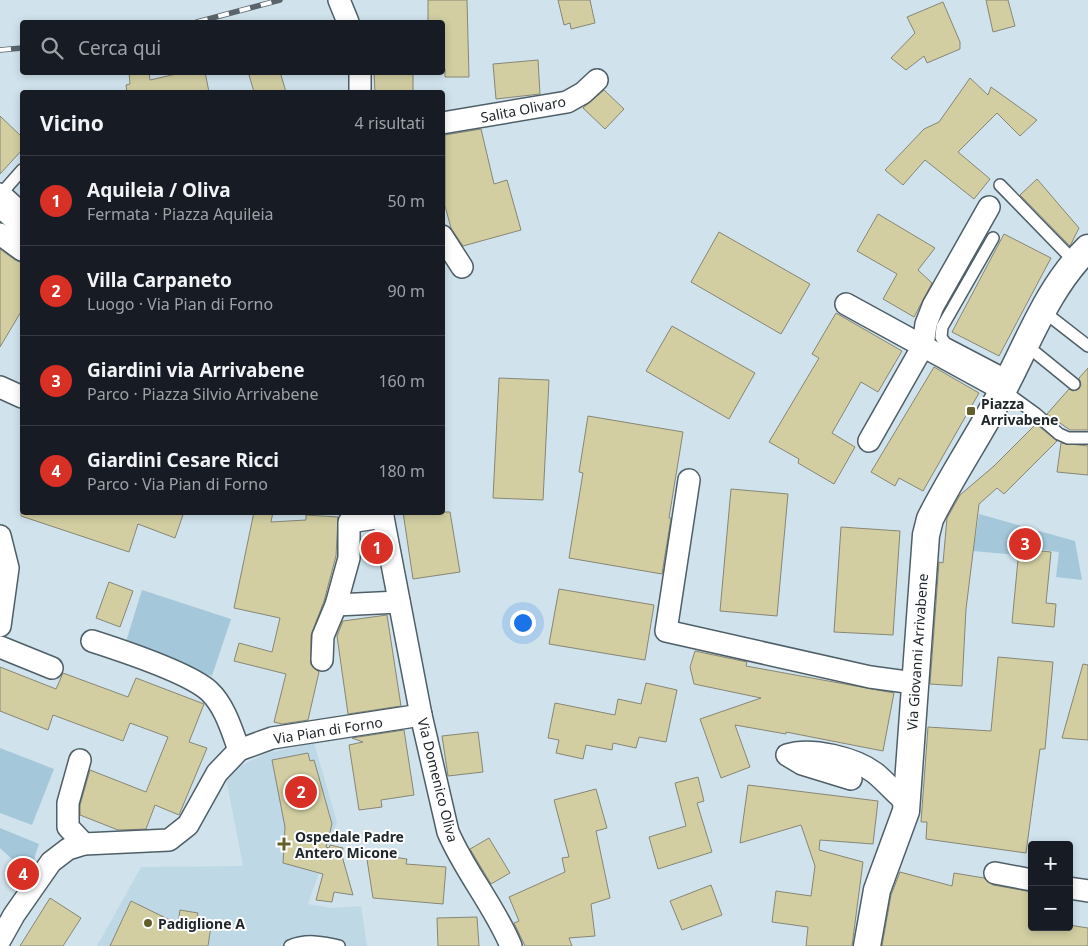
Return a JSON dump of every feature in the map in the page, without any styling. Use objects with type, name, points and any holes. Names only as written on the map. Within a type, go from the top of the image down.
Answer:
[{"type":"street","points":[[339,0],[347,20]]},
{"type":"street","points":[[360,75],[360,90]]},
{"type":"street","name":"Salita Olivaro","points":[[445,122],[567,102],[583,93],[597,80]]},
{"type":"street","points":[[0,194],[20,212]]},
{"type":"street","points":[[869,441],[923,346],[926,324],[934,306],[989,207]]},
{"type":"street","points":[[0,210],[20,227]]},
{"type":"street","points":[[0,234],[20,249]]},
{"type":"street","points":[[445,241],[462,267]]},
{"type":"street","name":"Via Giovanni Arrivabene","points":[[867,946],[877,890],[906,811],[926,534],[938,504],[1006,384],[1052,293],[1081,254]]},
{"type":"street","points":[[846,304],[923,346],[1006,384]]},
{"type":"street","points":[[1,390],[20,396]]},
{"type":"street","points":[[688,480],[666,631],[870,677],[914,683]]},
{"type":"street","points":[[322,660],[323,636],[336,605],[349,558],[348,517],[383,515]]},
{"type":"street","name":"Via Domenico Oliva","points":[[383,515],[421,714],[448,832],[454,848],[502,925],[510,946]]},
{"type":"street","points":[[0,536],[8,568],[0,626]]},
{"type":"street","points":[[336,605],[399,602]]},
{"type":"street","points":[[92,641],[180,674],[210,692],[230,724],[239,750]]},
{"type":"street","points":[[0,647],[52,668]]},
{"type":"street","name":"Via Pian di Forno","points":[[0,940],[14,915],[50,862],[68,849],[84,844],[169,840],[188,825],[217,773],[239,750],[272,738],[421,714]]},
{"type":"street","points":[[851,779],[802,764],[788,755],[800,750],[854,760],[876,774],[906,802]]},
{"type":"street","points":[[80,760],[68,804],[68,827],[84,844]]},
{"type":"street","points":[[995,873],[1028,879]]},
{"type":"street","points":[[1073,889],[1088,891]]},
{"type":"lane","points":[[0,194],[20,172]]},
{"type":"lane","points":[[1000,185],[1081,254]]},
{"type":"lane","points":[[993,238],[942,327],[941,337],[945,343],[1006,384],[1059,434],[1068,438],[1088,438]]},
{"type":"lane","points":[[1043,311],[1088,346]]},
{"type":"lane","points":[[1026,345],[1074,384]]},
{"type":"lane","points":[[290,946],[300,942],[322,942],[339,946]]},
{"type":"shaded area","points":[[979,514],[1075,541],[1082,580],[1056,577],[1059,552],[1018,547],[1017,555],[973,551]]},
{"type":"shaded area","points":[[142,590],[231,619],[212,676],[124,648]]},
{"type":"shaded area","name":"Ospedale Padre Antero Micone","points":[[314,743],[337,822],[308,904],[331,908],[361,906],[367,946],[97,946],[141,867],[243,866],[225,773],[267,753]]},
{"type":"shaded area","points":[[0,748],[54,769],[32,825],[0,813]]},
{"type":"shaded area","points":[[0,828],[39,844],[23,892],[13,860],[0,848]]},
{"type":"building","points":[[428,0],[467,0],[469,77],[445,77],[445,20],[428,20]]},
{"type":"building","points":[[558,0],[590,0],[595,23],[571,29],[570,23],[564,25]]},
{"type":"building","points":[[986,0],[1008,0],[1015,26],[993,32]]},
{"type":"building","points":[[943,2],[960,42],[960,49],[927,63],[924,56],[906,70],[891,58],[915,33],[907,17]]},
{"type":"building","points":[[538,60],[540,94],[496,99],[493,64]]},
{"type":"building","points":[[129,75],[149,75],[150,80],[172,75],[206,75],[209,90],[127,90],[126,85],[130,84]]},
{"type":"building","points":[[249,75],[281,75],[285,90],[253,90]]},
{"type":"building","points":[[374,75],[413,75],[413,90],[375,90]]},
{"type":"building","points":[[970,78],[988,95],[991,87],[1037,120],[1020,136],[997,113],[958,152],[990,179],[974,199],[925,160],[903,185],[885,170],[924,129],[939,122]]},
{"type":"building","points":[[604,90],[624,109],[605,129],[583,108]]},
{"type":"building","points":[[0,116],[20,135],[20,152],[0,174]]},
{"type":"building","points":[[481,129],[494,184],[507,180],[521,230],[463,246],[451,228],[445,206],[445,135]]},
{"type":"building","points":[[1037,179],[1079,228],[1070,246],[1020,195]]},
{"type":"building","points":[[878,214],[935,248],[918,270],[932,283],[914,317],[883,299],[897,274],[857,251]]},
{"type":"building","points":[[719,232],[810,284],[781,334],[691,282]]},
{"type":"building","points":[[1004,234],[1051,258],[999,356],[952,332]]},
{"type":"building","points":[[0,249],[20,262],[20,313],[0,347]]},
{"type":"building","points":[[836,313],[902,351],[878,392],[861,382],[832,433],[855,447],[834,484],[798,463],[799,459],[769,442],[819,358],[812,354]]},
{"type":"building","points":[[672,326],[755,373],[729,419],[646,371]]},
{"type":"building","points":[[934,367],[979,393],[923,491],[899,478],[895,486],[871,472]]},
{"type":"building","points":[[1088,368],[1088,430],[1070,430],[1047,414],[1069,389],[1073,391],[1079,389],[1081,385],[1079,378]]},
{"type":"building","points":[[499,378],[549,380],[543,500],[493,498]]},
{"type":"building","points":[[588,416],[683,432],[662,574],[569,558],[583,473],[579,472]]},
{"type":"building","points":[[1036,424],[1057,441],[1004,494],[997,488],[979,504],[966,609],[962,686],[930,684],[939,562],[943,563],[947,518],[960,495],[994,466]]},
{"type":"building","points":[[1061,443],[1088,446],[1088,475],[1057,472]]},
{"type":"building","points":[[731,489],[788,494],[777,616],[720,611]]},
{"type":"building","points":[[445,512],[450,512],[460,572],[413,579],[403,515],[445,515]]},
{"type":"building","points":[[183,515],[175,538],[138,524],[129,552],[21,516]]},
{"type":"building","points":[[253,515],[272,515],[271,522],[306,520],[306,515],[338,517],[336,556],[324,601],[311,635],[311,665],[319,672],[308,720],[282,724],[274,722],[286,674],[234,661],[239,643],[272,652],[280,618],[234,608]]},
{"type":"building","points":[[841,527],[900,531],[893,635],[834,632]]},
{"type":"building","points":[[1019,549],[1051,552],[1046,603],[1056,604],[1054,627],[1012,623]]},
{"type":"building","points":[[109,582],[133,591],[120,627],[96,618]]},
{"type":"building","points":[[559,589],[654,605],[645,660],[549,644]]},
{"type":"building","points":[[387,615],[401,706],[348,714],[337,636],[343,621]]},
{"type":"building","points":[[695,651],[747,662],[746,666],[894,693],[883,751],[786,732],[786,734],[735,725],[750,767],[721,778],[700,719],[761,698],[694,684],[690,667]]},
{"type":"building","points":[[998,657],[1053,662],[1045,749],[1040,749],[1026,853],[926,839],[927,822],[921,822],[928,727],[991,731]]},
{"type":"building","points":[[1083,664],[1088,665],[1088,740],[1062,738]]},
{"type":"building","points":[[0,667],[56,689],[63,673],[128,697],[136,678],[204,704],[189,742],[207,748],[179,815],[155,805],[146,829],[118,830],[80,815],[80,805],[90,770],[146,792],[168,737],[130,723],[123,741],[53,715],[48,730],[0,711]]},
{"type":"building","points":[[646,683],[677,690],[666,742],[639,737],[636,748],[613,743],[612,750],[586,745],[583,759],[556,753],[559,740],[548,738],[555,703],[615,715],[618,699],[641,704]]},
{"type":"building","points":[[404,730],[414,795],[381,800],[382,807],[359,810],[349,745],[363,742],[352,738]]},
{"type":"building","points":[[478,732],[483,772],[448,776],[442,736]]},
{"type":"building","points":[[308,753],[310,761],[314,760],[332,824],[326,847],[329,848],[330,845],[343,848],[342,856],[353,895],[334,892],[332,902],[316,900],[323,874],[283,863],[285,827],[272,760]]},
{"type":"building","points":[[698,777],[704,801],[697,803],[712,852],[658,869],[649,837],[686,826],[675,783]]},
{"type":"building","points":[[748,785],[878,801],[873,844],[820,840],[819,850],[863,862],[852,946],[806,946],[808,927],[772,922],[776,891],[811,896],[815,866],[801,825],[740,843]]},
{"type":"building","points":[[596,789],[607,828],[596,831],[610,898],[591,904],[595,936],[569,938],[572,946],[525,946],[514,923],[519,921],[509,897],[565,872],[562,858],[569,857],[554,800]]},
{"type":"building","points":[[489,838],[510,873],[491,884],[470,849]]},
{"type":"building","points":[[366,853],[407,859],[406,864],[446,867],[443,904],[373,898]]},
{"type":"building","points":[[900,872],[952,886],[954,873],[984,878],[993,885],[1028,891],[1028,931],[1073,931],[1073,926],[1088,928],[1088,946],[882,946],[891,895]]},
{"type":"building","points":[[711,885],[722,915],[682,930],[670,901]]},
{"type":"building","points":[[50,898],[81,918],[63,946],[20,946]]},
{"type":"building","name":"Padiglione A","points":[[131,901],[178,924],[180,910],[198,913],[196,921],[211,926],[208,946],[110,946]]},
{"type":"building","points":[[477,917],[479,946],[438,946],[437,918]]},
{"type":"railway","points":[[205,20],[280,0]]},
{"type":"railway","points":[[0,50],[20,48]]},
{"type":"place","name":"Piazza Arrivabene","points":[[971,411]]},
{"type":"place","name":"Giardini via Arrivabene","points":[[1025,544]]},
{"type":"place","name":"Aquileia / Oliva","points":[[377,548]]},
{"type":"place","name":"Villa Carpaneto","points":[[301,792]]},
{"type":"place","name":"Ospedale Padre Antero Micone","points":[[284,844]]},
{"type":"place","name":"Giardini Cesare Ricci","points":[[23,874]]},
{"type":"place","name":"Padiglione A","points":[[148,923]]}]
